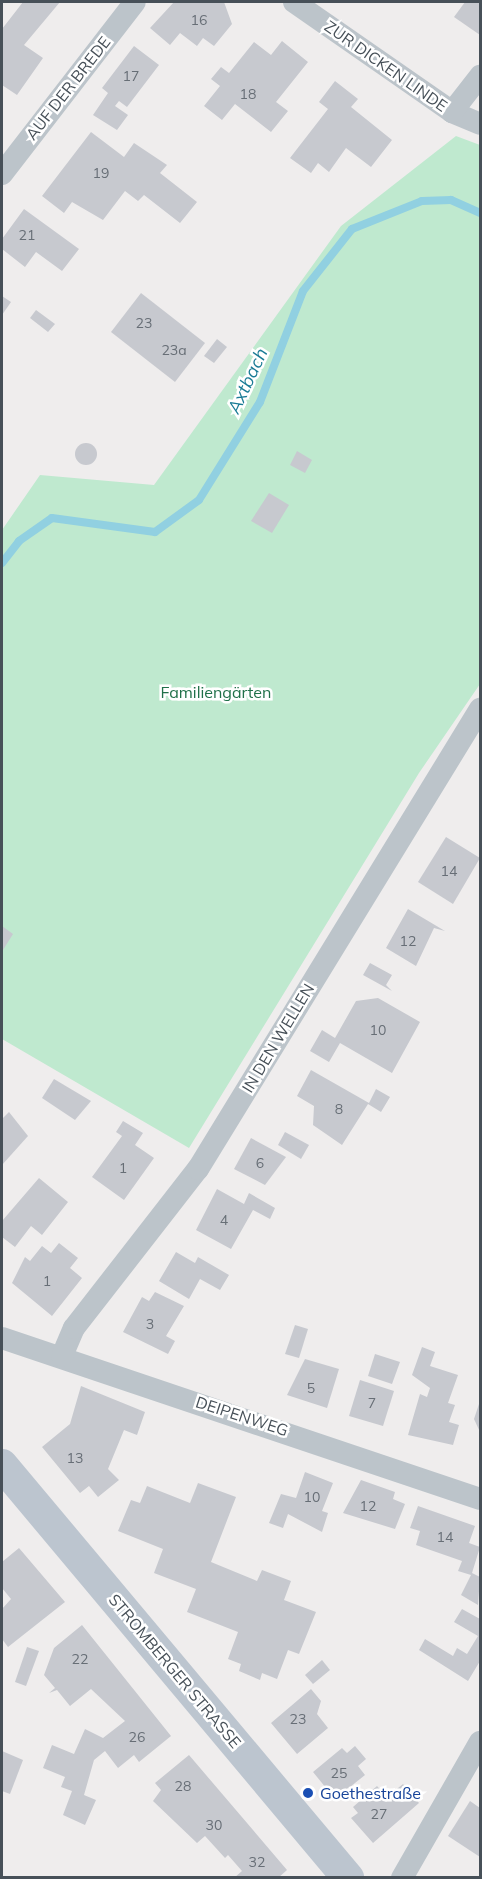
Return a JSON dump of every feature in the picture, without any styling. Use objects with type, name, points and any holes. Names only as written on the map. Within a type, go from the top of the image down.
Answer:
[{"type":"main road","name":"STROMBERGER STRASSE","points":[[2,1465],[348,1878]]},
{"type":"street","name":"AUF DER BREDE","points":[[2,174],[135,2]]},
{"type":"street","name":"ZUR DICKEN LINDE","points":[[294,2],[452,112],[480,123]]},
{"type":"street","points":[[452,112],[480,76]]},
{"type":"street","name":"IN DEN WELLEN","points":[[62,1356],[74,1328],[198,1170],[480,709]]},
{"type":"street","name":"DEIPENWEG","points":[[2,1338],[62,1356],[480,1499]]},
{"type":"street","points":[[402,1878],[480,1742]]},
{"type":"green space","name":"Familiengärten","points":[[456,136],[480,145],[480,684],[419,773],[189,1148],[2,1039],[2,530],[40,475],[154,485],[341,226]]},
{"type":"building","points":[[23,2],[60,2],[24,45],[43,58],[17,95],[2,85],[2,29]]},
{"type":"building","points":[[174,2],[224,2],[232,24],[214,46],[203,38],[197,46],[180,33],[170,45],[150,28]]},
{"type":"building","points":[[465,2],[480,2],[480,35],[454,17]]},
{"type":"building","points":[[282,41],[308,62],[276,102],[288,111],[271,132],[235,104],[222,120],[204,106],[220,86],[211,79],[221,67],[229,73],[254,42],[271,55]]},
{"type":"building","points":[[134,46],[159,65],[127,107],[119,101],[115,106],[128,115],[117,130],[93,115],[108,93],[102,88]]},
{"type":"building","points":[[335,81],[358,99],[351,107],[392,140],[371,167],[346,148],[329,172],[318,163],[311,173],[290,158],[328,109],[319,102]]},
{"type":"building","points":[[91,132],[124,157],[134,143],[167,165],[160,173],[197,202],[180,223],[144,195],[138,201],[125,191],[103,220],[72,202],[64,213],[42,196]]},
{"type":"building","points":[[24,209],[79,249],[62,271],[36,252],[25,267],[2,249],[2,239]]},
{"type":"building","points":[[141,293],[205,343],[175,382],[111,332]]},
{"type":"building","points":[[2,296],[11,302],[2,315]]},
{"type":"building","points":[[36,310],[55,324],[48,332],[30,318]]},
{"type":"building","points":[[217,339],[227,347],[214,363],[204,356]]},
{"type":"building","points":[[82,443],[90,443],[97,450],[97,458],[90,465],[82,465],[75,458],[75,450]]},
{"type":"building","points":[[297,451],[312,460],[305,473],[290,465]]},
{"type":"building","points":[[269,493],[289,505],[272,533],[251,521]]},
{"type":"building","points":[[446,837],[480,858],[453,904],[418,882]]},
{"type":"building","points":[[408,909],[445,931],[434,928],[416,966],[386,948]]},
{"type":"building","points":[[2,926],[13,934],[3,950],[2,949]]},
{"type":"building","points":[[370,963],[392,975],[386,985],[392,991],[363,975]]},
{"type":"building","points":[[378,998],[420,1022],[392,1073],[340,1043],[329,1062],[310,1051],[322,1030],[335,1038],[356,1001]]},
{"type":"building","points":[[311,1070],[369,1103],[376,1089],[390,1097],[381,1112],[368,1104],[342,1145],[313,1125],[314,1106],[297,1096]]},
{"type":"building","points":[[54,1079],[91,1101],[75,1120],[42,1098]]},
{"type":"building","points":[[9,1112],[28,1136],[2,1165],[2,1119]]},
{"type":"building","points":[[123,1121],[143,1133],[135,1145],[154,1158],[124,1200],[92,1177],[122,1136],[116,1132]]},
{"type":"building","points":[[285,1132],[309,1145],[301,1159],[278,1145]]},
{"type":"building","points":[[251,1138],[286,1157],[265,1185],[234,1169]]},
{"type":"building","points":[[39,1178],[68,1202],[42,1235],[31,1226],[15,1247],[2,1237],[2,1221]]},
{"type":"building","points":[[217,1189],[244,1204],[249,1193],[275,1208],[270,1219],[253,1210],[231,1249],[196,1230]]},
{"type":"building","points":[[59,1243],[78,1258],[70,1268],[82,1278],[52,1316],[12,1283],[25,1257],[30,1261],[42,1246],[51,1253]]},
{"type":"building","points":[[176,1252],[195,1263],[198,1257],[229,1275],[220,1290],[200,1279],[189,1299],[159,1281]]},
{"type":"building","points":[[155,1292],[184,1306],[166,1336],[175,1341],[168,1354],[123,1332],[142,1297],[149,1301]]},
{"type":"building","points":[[295,1325],[308,1329],[299,1358],[285,1354]]},
{"type":"building","points":[[422,1347],[435,1352],[430,1366],[458,1375],[448,1403],[455,1405],[449,1422],[459,1425],[453,1445],[408,1435],[420,1394],[427,1397],[430,1388],[412,1375]]},
{"type":"building","points":[[375,1354],[400,1362],[392,1384],[368,1376]]},
{"type":"building","points":[[305,1359],[339,1369],[327,1408],[287,1395]]},
{"type":"building","points":[[360,1380],[394,1391],[383,1426],[349,1416]]},
{"type":"building","points":[[81,1386],[145,1412],[137,1435],[124,1430],[108,1469],[119,1480],[98,1497],[89,1486],[80,1493],[42,1447],[70,1424]]},
{"type":"building","points":[[480,1401],[480,1432],[474,1419]]},
{"type":"building","points":[[305,1472],[333,1483],[322,1511],[328,1513],[322,1532],[288,1514],[283,1528],[269,1523],[281,1494],[296,1498]]},
{"type":"building","points":[[361,1480],[395,1492],[393,1499],[405,1504],[395,1529],[343,1513]]},
{"type":"building","points":[[198,1483],[236,1497],[211,1562],[257,1581],[262,1570],[291,1581],[284,1600],[316,1612],[299,1654],[288,1650],[277,1679],[262,1673],[260,1680],[239,1671],[241,1664],[228,1659],[238,1632],[187,1612],[196,1589],[154,1573],[163,1549],[118,1531],[131,1500],[140,1503],[147,1486],[190,1503]]},
{"type":"building","points":[[418,1506],[475,1526],[469,1543],[480,1547],[472,1573],[480,1577],[478,1605],[461,1595],[471,1575],[458,1571],[462,1561],[416,1545],[420,1531],[410,1528]]},
{"type":"building","points":[[19,1548],[65,1602],[8,1647],[2,1639],[2,1609],[11,1599],[2,1588],[2,1562]]},
{"type":"building","points":[[462,1609],[480,1619],[480,1661],[468,1681],[419,1650],[425,1639],[453,1656],[457,1648],[467,1654],[478,1636],[454,1622]]},
{"type":"building","points":[[82,1625],[171,1736],[139,1762],[134,1755],[118,1768],[105,1751],[94,1760],[84,1795],[96,1800],[85,1825],[63,1815],[72,1791],[61,1787],[65,1777],[43,1768],[52,1745],[74,1754],[85,1729],[103,1738],[125,1721],[91,1689],[70,1706],[57,1690],[49,1693],[55,1688],[44,1675],[54,1648]]},
{"type":"building","points":[[27,1647],[39,1651],[26,1686],[15,1682]]},
{"type":"building","points":[[322,1660],[330,1670],[313,1684],[305,1675]]},
{"type":"building","points":[[311,1689],[321,1701],[317,1714],[328,1728],[297,1754],[271,1723]]},
{"type":"building","points":[[355,1746],[366,1759],[358,1766],[365,1775],[335,1799],[313,1772],[342,1748],[347,1753]]},
{"type":"building","points":[[2,1751],[23,1760],[10,1794],[2,1791]]},
{"type":"building","points":[[189,1755],[287,1870],[278,1878],[234,1878],[242,1871],[228,1855],[225,1858],[205,1836],[197,1843],[153,1801],[161,1790],[155,1783]]},
{"type":"building","points":[[403,1784],[419,1803],[373,1843],[351,1818],[358,1813],[353,1807],[377,1786],[387,1797]]},
{"type":"building","points":[[470,1801],[480,1808],[480,1857],[448,1836]]},
{"type":"waterway","name":"Axtbach","points":[[2,563],[19,541],[52,518],[155,532],[199,500],[260,402],[303,291],[352,229],[422,201],[451,200],[480,213]]},
{"type":"place","name":"Goethestraße","points":[[308,1793]]}]
